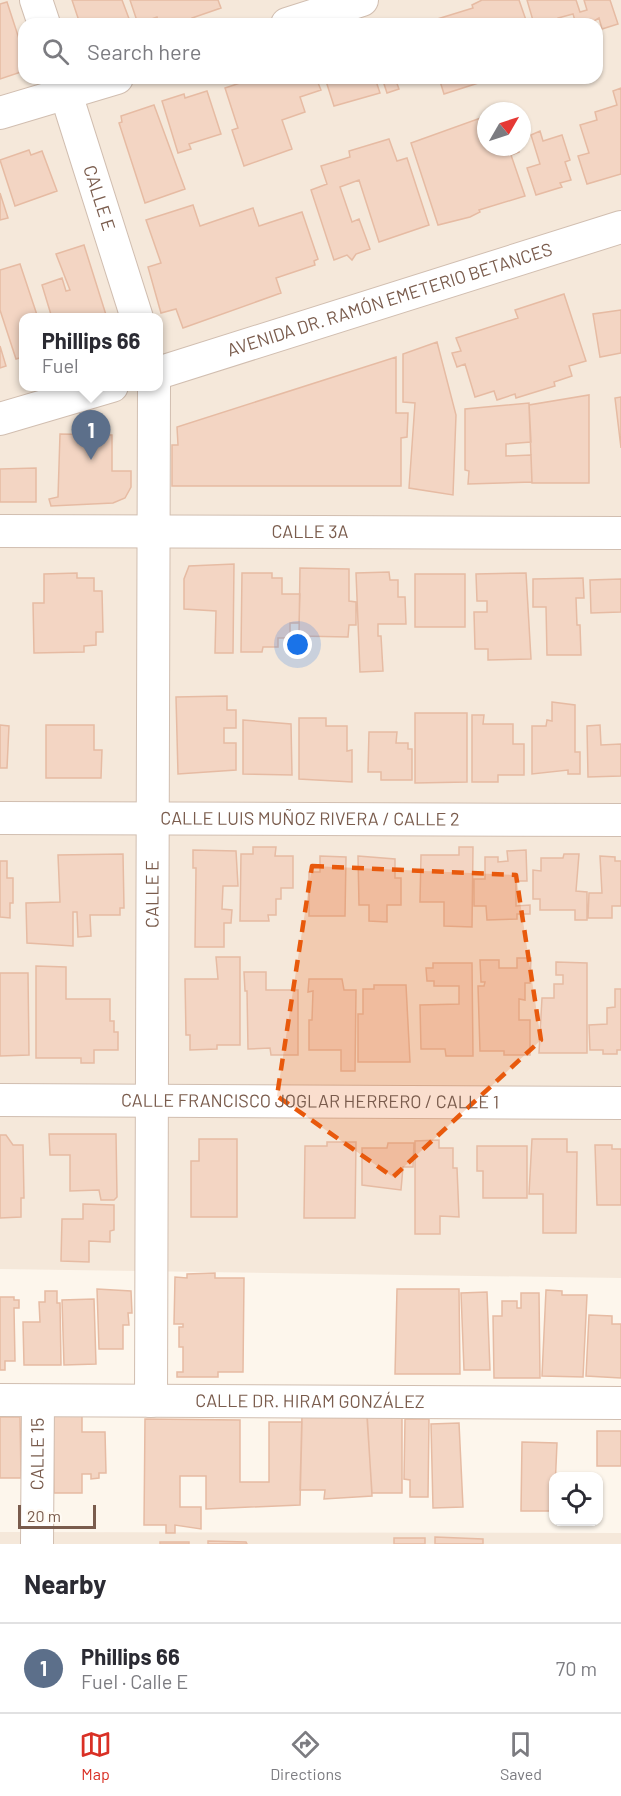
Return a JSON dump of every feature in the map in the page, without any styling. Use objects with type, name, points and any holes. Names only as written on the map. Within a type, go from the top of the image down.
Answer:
[{"type":"street","points":[[36,0],[42,18]]},
{"type":"street","points":[[306,18],[362,0]]},
{"type":"street","points":[[0,113],[63,86]]},
{"type":"street","name":"CALLE E","points":[[63,86],[135,313]]},
{"type":"street","name":"AVENIDA DR. RAMÓN EMETERIO BETANCES","points":[[163,372],[621,227]]},
{"type":"street","points":[[0,419],[98,391]]},
{"type":"street","name":"CALLE E","points":[[151,1401],[154,391]]},
{"type":"street","name":"CALLE 3A","points":[[0,531],[621,532]]},
{"type":"street","name":"CALLE LUIS MUÑOZ RIVERA / CALLE 2","points":[[0,818],[621,820]]},
{"type":"street","name":"CALLE FRANCISCO JOGLAR HERRERO / CALLE 1","points":[[0,1100],[621,1103]]},
{"type":"street","name":"CALLE DR. HIRAM GONZÁLEZ","points":[[0,1400],[621,1403]]},
{"type":"street","name":"CALLE 15","points":[[37,1544],[38,1401]]},
{"type":"highlighted area","points":[[312,866],[516,875],[541,1040],[393,1177],[277,1096]]},
{"type":"shaded area","points":[[0,0],[621,0],[621,1278],[0,1269]]},
{"type":"shaded area","points":[[0,1532],[621,1533],[621,1544],[0,1544]]},
{"type":"building","points":[[72,0],[122,0],[129,18],[78,18]]},
{"type":"building","points":[[130,0],[218,0],[221,8],[192,18],[136,18]]},
{"type":"building","points":[[482,0],[519,0],[525,18],[440,18],[473,8],[472,5]]},
{"type":"building","points":[[527,0],[576,0],[580,12],[587,10],[584,0],[610,0],[618,24],[603,29],[603,18],[574,18],[573,14],[558,18],[532,18]]},
{"type":"building","points":[[7,2],[18,36],[18,73],[0,79],[0,4]]},
{"type":"building","points":[[237,84],[318,84],[321,90],[300,97],[305,112],[282,120],[292,149],[244,166],[232,130],[238,128],[225,88]]},
{"type":"building","points":[[327,84],[377,84],[380,93],[334,106]]},
{"type":"building","points":[[384,84],[397,84],[399,89],[387,93]]},
{"type":"building","points":[[441,84],[475,84],[444,94]]},
{"type":"building","points":[[621,88],[621,174],[587,184],[578,156],[589,153],[580,125],[597,120],[595,112],[617,105],[613,91]]},
{"type":"building","points":[[207,91],[221,134],[189,144],[191,149],[178,153],[162,101],[184,94],[185,98]]},
{"type":"building","points":[[154,105],[185,189],[145,203],[119,123],[122,122],[121,116]]},
{"type":"building","points":[[477,119],[477,156],[511,156],[525,196],[479,210],[480,212],[470,217],[438,225],[411,143]]},
{"type":"building","points":[[540,131],[543,141],[562,135],[570,160],[565,162],[571,180],[560,183],[562,187],[536,195],[527,168],[540,164],[531,135]]},
{"type":"building","points":[[389,139],[397,161],[407,158],[429,225],[379,242],[359,180],[340,187],[352,222],[359,219],[370,249],[356,254],[352,260],[347,255],[334,260],[311,190],[327,184],[321,166],[350,157],[349,151]]},
{"type":"building","points":[[29,150],[31,155],[42,151],[57,191],[15,206],[0,160]]},
{"type":"building","points":[[0,193],[8,218],[0,220]]},
{"type":"building","points":[[193,205],[200,226],[253,208],[259,226],[302,212],[318,259],[314,261],[315,265],[276,278],[281,293],[183,328],[176,309],[161,313],[148,267],[161,263],[146,220]]},
{"type":"building","points":[[84,245],[105,313],[50,313],[42,285],[62,278],[66,291],[70,290],[56,254]]},
{"type":"building","points":[[20,264],[36,313],[19,313],[19,358],[16,359],[0,310],[0,270]]},
{"type":"building","points":[[564,294],[586,361],[569,366],[572,376],[554,382],[555,386],[516,398],[515,394],[497,400],[494,391],[475,397],[465,364],[457,367],[452,353],[461,351],[456,338],[518,318],[515,310]]},
{"type":"building","points":[[621,310],[621,353],[600,357],[593,314]]},
{"type":"building","points":[[437,342],[456,415],[453,495],[409,488],[415,403],[403,402],[403,354]]},
{"type":"building","points":[[0,346],[6,366],[0,368]]},
{"type":"building","points":[[396,357],[396,413],[408,413],[407,437],[401,438],[401,486],[172,486],[172,445],[178,445],[177,427]]},
{"type":"building","points":[[589,395],[589,483],[532,483],[529,405]]},
{"type":"building","points":[[621,397],[621,448],[615,398]]},
{"type":"building","points":[[529,403],[531,442],[506,444],[506,456],[531,455],[532,482],[468,484],[469,471],[465,470],[465,409]]},
{"type":"building","points":[[60,434],[112,435],[112,471],[131,471],[131,487],[125,498],[113,503],[51,506],[49,499],[58,497]]},
{"type":"building","points":[[36,468],[36,502],[0,502],[0,469]]},
{"type":"building","points":[[234,564],[233,653],[215,653],[216,611],[184,609],[184,579],[189,566]]},
{"type":"building","points":[[300,568],[349,569],[349,601],[356,602],[356,625],[349,625],[348,637],[299,636]]},
{"type":"building","points":[[389,572],[390,580],[398,580],[398,597],[405,597],[406,624],[378,624],[383,671],[360,672],[356,573]]},
{"type":"building","points":[[77,573],[77,578],[94,578],[94,591],[102,591],[103,632],[96,632],[96,645],[84,646],[84,652],[34,653],[33,603],[44,603],[44,574]]},
{"type":"building","points":[[242,573],[272,573],[272,578],[282,578],[282,594],[300,594],[299,623],[290,623],[290,638],[278,638],[278,647],[263,647],[262,652],[241,652]]},
{"type":"building","points":[[526,573],[531,659],[488,660],[488,649],[475,649],[474,612],[487,612],[487,601],[477,601],[476,574]]},
{"type":"building","points":[[415,574],[465,574],[465,627],[415,627]]},
{"type":"building","points":[[583,578],[584,598],[576,598],[581,655],[547,655],[546,607],[533,607],[533,579]]},
{"type":"building","points":[[621,579],[621,612],[591,613],[590,580]]},
{"type":"building","points":[[227,696],[227,710],[236,710],[236,728],[224,728],[224,743],[236,743],[236,770],[178,774],[176,697]]},
{"type":"building","points":[[552,702],[575,705],[575,752],[580,752],[580,774],[568,774],[568,770],[532,774],[532,726],[546,726],[547,720],[552,721]]},
{"type":"building","points":[[415,713],[467,713],[467,782],[415,783]]},
{"type":"building","points":[[472,715],[484,715],[483,724],[513,724],[513,744],[524,744],[524,775],[498,775],[498,782],[472,782]]},
{"type":"building","points":[[299,718],[326,718],[326,726],[347,726],[347,751],[352,750],[352,782],[299,779]]},
{"type":"building","points":[[243,720],[291,724],[292,775],[243,774]]},
{"type":"building","points":[[0,725],[9,726],[7,768],[0,768]]},
{"type":"building","points":[[46,725],[94,725],[94,750],[102,750],[101,778],[46,778]]},
{"type":"building","points":[[600,725],[601,745],[621,744],[621,776],[588,777],[587,726]]},
{"type":"building","points":[[369,732],[397,732],[396,743],[408,743],[408,749],[412,749],[412,780],[381,780],[381,772],[368,772]]},
{"type":"building","points":[[253,847],[276,847],[275,856],[293,856],[293,888],[281,888],[281,899],[276,899],[276,915],[268,915],[269,921],[240,921],[241,854],[253,854]]},
{"type":"building","points":[[459,847],[473,847],[472,927],[444,926],[444,902],[420,902],[421,855],[459,855]]},
{"type":"building","points":[[193,850],[236,851],[238,886],[223,886],[222,909],[232,910],[231,923],[224,923],[224,947],[195,947],[196,868],[193,868]]},
{"type":"building","points":[[526,850],[527,881],[516,881],[516,906],[530,905],[530,914],[517,914],[517,919],[487,920],[486,906],[474,906],[474,879],[485,879],[485,857],[498,857],[498,862],[508,861],[507,851]]},
{"type":"building","points":[[123,854],[124,908],[120,908],[120,915],[90,915],[91,936],[78,937],[77,912],[73,912],[73,946],[27,943],[26,903],[60,902],[58,855]]},
{"type":"building","points":[[564,854],[579,854],[576,891],[587,892],[587,920],[575,920],[575,910],[540,910],[540,899],[533,899],[533,870],[541,871],[541,858],[563,858]]},
{"type":"building","points":[[320,856],[346,857],[345,916],[309,916],[309,872],[320,872]]},
{"type":"building","points":[[358,856],[395,859],[395,878],[401,878],[401,905],[387,905],[387,922],[369,921],[369,905],[359,905]]},
{"type":"building","points":[[600,856],[615,857],[615,861],[621,861],[621,906],[612,906],[612,918],[588,918],[589,893],[602,893]]},
{"type":"building","points":[[0,861],[7,861],[7,878],[13,878],[13,903],[10,903],[10,918],[0,917]]},
{"type":"building","points":[[216,957],[240,957],[240,1045],[217,1045],[217,1049],[190,1050],[190,1035],[186,1035],[185,979],[218,979]]},
{"type":"building","points":[[517,958],[531,958],[530,983],[525,983],[525,1000],[519,999],[519,1020],[530,1020],[530,1055],[504,1055],[504,1051],[480,1051],[478,986],[484,986],[485,982],[481,982],[480,960],[499,960],[499,968],[517,968]]},
{"type":"building","points":[[556,962],[587,963],[587,1053],[539,1053],[542,998],[554,998],[554,984],[563,984],[563,975],[556,975]]},
{"type":"building","points":[[433,963],[472,963],[473,1056],[446,1056],[445,1049],[421,1049],[420,1005],[459,1004],[459,986],[434,986],[434,981],[427,981],[426,968],[433,968]]},
{"type":"building","points":[[36,966],[66,967],[66,999],[110,999],[110,1021],[114,1021],[114,1032],[118,1032],[118,1050],[94,1050],[94,1063],[81,1063],[81,1058],[36,1058]]},
{"type":"building","points":[[244,972],[266,972],[266,990],[298,990],[298,1055],[271,1055],[270,1048],[248,1049],[247,991],[245,991]]},
{"type":"building","points":[[0,973],[28,973],[29,1055],[0,1056]]},
{"type":"building","points":[[309,979],[342,979],[344,990],[356,990],[355,1071],[341,1071],[341,1050],[309,1050],[309,1020],[312,1020],[313,991],[308,992]]},
{"type":"building","points":[[374,985],[406,985],[410,1062],[358,1062],[358,1014],[363,1014],[363,989],[374,989]]},
{"type":"building","points":[[615,989],[621,989],[621,1050],[617,1050],[617,1054],[603,1054],[603,1050],[590,1050],[589,1025],[607,1024],[607,1008],[615,1007]]},
{"type":"building","points":[[49,1134],[116,1134],[117,1197],[114,1200],[101,1200],[99,1190],[70,1191],[70,1155],[50,1155]]},
{"type":"building","points":[[0,1135],[6,1135],[13,1145],[23,1145],[24,1198],[21,1198],[21,1217],[0,1218]]},
{"type":"building","points":[[199,1139],[237,1139],[237,1217],[191,1217],[191,1161],[199,1161]]},
{"type":"building","points":[[532,1139],[567,1139],[567,1152],[577,1152],[576,1233],[543,1233],[543,1194],[529,1194]]},
{"type":"building","points":[[439,1140],[439,1148],[453,1148],[453,1168],[457,1168],[459,1217],[440,1216],[440,1234],[415,1234],[415,1141]]},
{"type":"building","points":[[327,1142],[356,1142],[355,1218],[304,1218],[305,1146],[327,1146]]},
{"type":"building","points":[[388,1143],[414,1143],[413,1167],[403,1167],[401,1190],[362,1185],[362,1148],[387,1148]]},
{"type":"building","points":[[595,1145],[612,1145],[612,1149],[621,1149],[621,1205],[597,1205]]},
{"type":"building","points":[[477,1146],[527,1146],[527,1198],[483,1198],[483,1171],[477,1171]]},
{"type":"building","points":[[83,1204],[114,1205],[114,1230],[110,1231],[110,1242],[89,1241],[89,1262],[61,1261],[62,1219],[83,1219]]},
{"type":"building","points":[[215,1273],[215,1278],[244,1278],[243,1372],[218,1372],[218,1377],[177,1377],[177,1372],[183,1372],[183,1347],[179,1347],[179,1327],[183,1327],[183,1324],[174,1324],[175,1277],[187,1278],[187,1274]]},
{"type":"building","points":[[97,1289],[131,1291],[132,1313],[128,1313],[129,1325],[123,1325],[123,1349],[99,1349]]},
{"type":"building","points":[[397,1289],[459,1289],[460,1374],[395,1374]]},
{"type":"building","points":[[546,1290],[562,1291],[562,1295],[587,1295],[583,1377],[542,1376]]},
{"type":"building","points":[[45,1291],[57,1291],[57,1303],[60,1303],[61,1365],[24,1365],[23,1322],[40,1322],[39,1302],[45,1302]]},
{"type":"building","points":[[487,1292],[490,1370],[464,1370],[461,1293]]},
{"type":"building","points":[[521,1293],[539,1293],[540,1378],[494,1378],[493,1316],[502,1316],[502,1301],[517,1301],[517,1308],[521,1308]]},
{"type":"building","points":[[0,1297],[14,1297],[14,1300],[19,1300],[19,1308],[14,1308],[15,1361],[5,1361],[5,1370],[0,1370]]},
{"type":"building","points":[[94,1299],[96,1364],[64,1365],[62,1300]]},
{"type":"building","points":[[589,1315],[612,1316],[612,1324],[621,1324],[621,1378],[586,1376]]},
{"type":"building","points":[[367,1413],[372,1496],[324,1499],[325,1490],[300,1490],[302,1415]]},
{"type":"building","points":[[82,1415],[82,1432],[105,1432],[106,1473],[99,1473],[99,1478],[91,1479],[91,1474],[82,1474],[82,1493],[54,1493],[53,1416]]},
{"type":"building","points":[[0,1417],[20,1417],[21,1478],[0,1478]]},
{"type":"building","points":[[367,1417],[402,1417],[402,1493],[372,1493]]},
{"type":"building","points":[[145,1419],[240,1420],[240,1482],[269,1482],[269,1422],[302,1422],[300,1505],[206,1509],[206,1476],[180,1476],[180,1507],[201,1507],[201,1529],[175,1525],[175,1533],[166,1533],[166,1525],[144,1525]]},
{"type":"building","points":[[405,1419],[429,1419],[428,1497],[410,1497],[410,1480],[404,1479]]},
{"type":"building","points":[[459,1423],[463,1507],[433,1508],[431,1424]]},
{"type":"building","points":[[597,1431],[621,1431],[621,1466],[597,1466]]},
{"type":"building","points":[[522,1442],[557,1443],[556,1472],[549,1472],[549,1511],[521,1511]]},
{"type":"building","points":[[435,1537],[483,1539],[483,1544],[435,1544]]},
{"type":"building","points":[[394,1538],[425,1538],[425,1544],[394,1544]]},
{"type":"building","points":[[208,1541],[246,1542],[247,1544],[208,1544]]},
{"type":"building","points":[[160,1542],[189,1542],[189,1544],[160,1544]]},
{"type":"place","name":"Phillips 66","points":[[91,460]]}]
